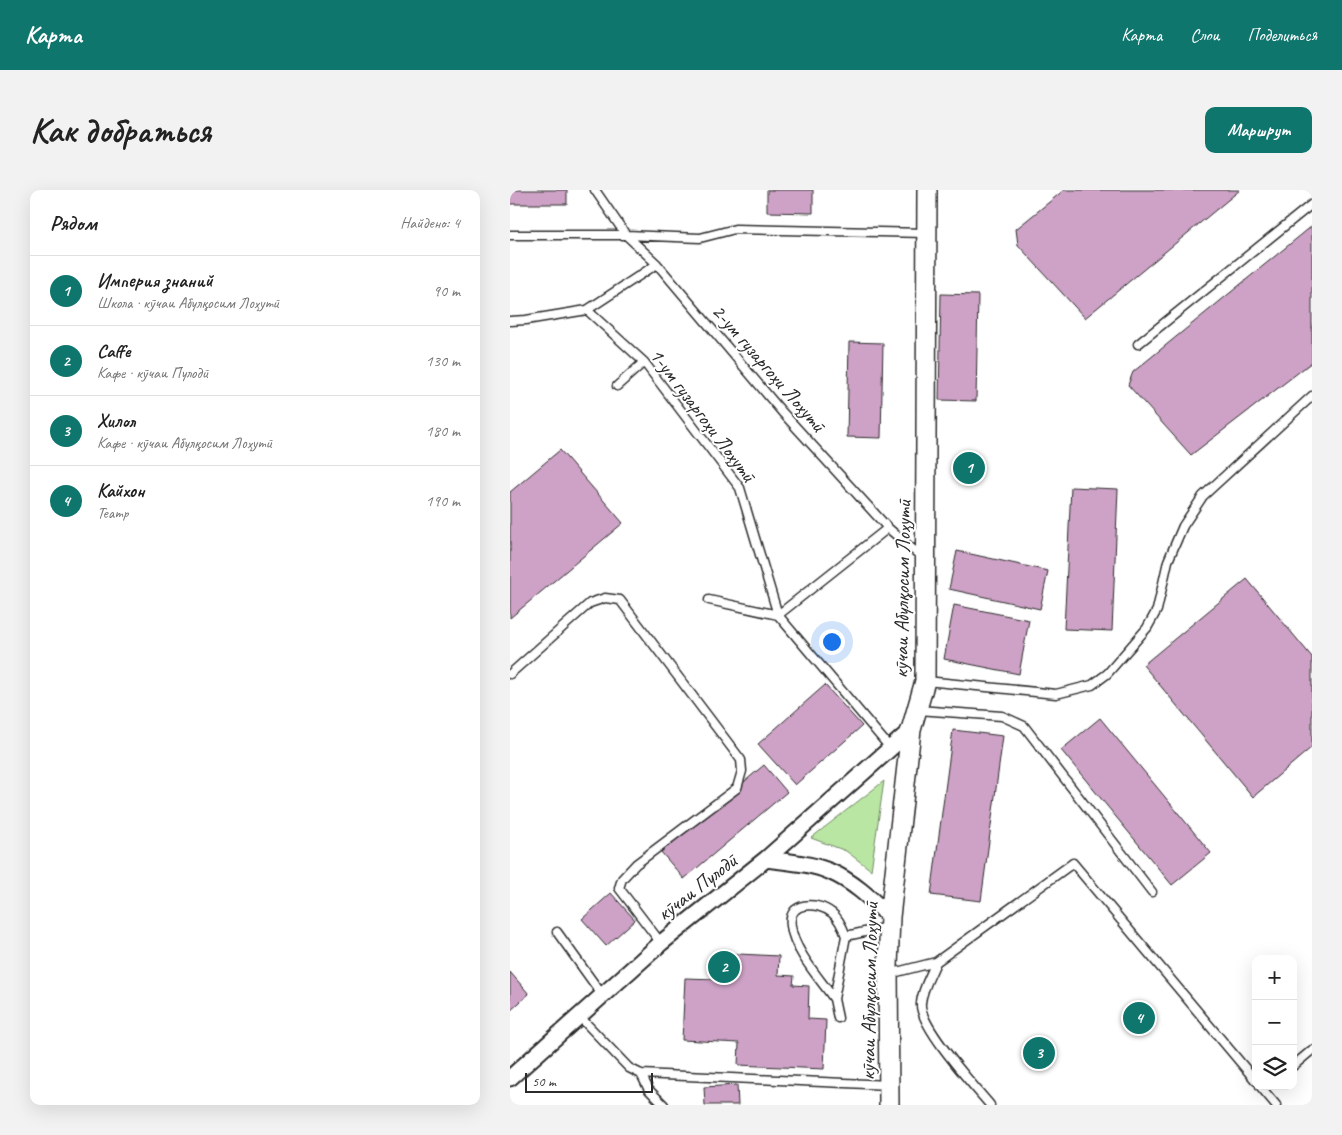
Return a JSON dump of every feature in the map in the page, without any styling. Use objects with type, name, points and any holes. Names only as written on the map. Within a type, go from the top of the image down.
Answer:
[{"type":"street","name":"кӯчаи Абулқосим Лоҳутӣ","points":[[889,1105],[888,974],[890,922],[911,730],[925,681],[927,190]]},
{"type":"street","name":"кӯчаи Пулодӣ","points":[[510,1078],[580,1017],[661,942],[766,859],[911,730]]},
{"type":"street","points":[[766,859],[802,864],[830,872],[859,888],[890,922]]},
{"type":"lane","name":"2-ум гузаргоҳи Лоҳутӣ","points":[[595,190],[626,235],[657,264],[782,412],[888,528],[925,560]]},
{"type":"lane","points":[[1138,344],[1312,204]]},
{"type":"lane","points":[[510,234],[700,238],[735,229],[927,233]]},
{"type":"lane","points":[[510,321],[587,310],[657,264]]},
{"type":"lane","name":"1-ум гузаргоҳи Лоҳутӣ","points":[[587,310],[644,362],[740,488],[778,615],[891,749]]},
{"type":"lane","points":[[617,386],[644,362]]},
{"type":"lane","points":[[925,681],[1056,694],[1092,686],[1107,674],[1147,628],[1157,610],[1168,561],[1183,526],[1203,496],[1312,396]]},
{"type":"lane","points":[[709,600],[778,615],[888,528]]},
{"type":"lane","points":[[510,674],[590,603],[605,598],[620,600],[741,760],[742,771],[737,788],[636,864],[622,879],[619,888],[661,942]]},
{"type":"lane","points":[[918,710],[1002,716],[1024,726],[1152,892]]},
{"type":"lane","points":[[888,974],[936,962],[1073,863],[1252,1076]]},
{"type":"lane","points":[[834,999],[799,951],[790,927],[790,916],[793,910],[800,906],[822,907],[833,913],[846,936],[834,999],[838,1018]]},
{"type":"lane","points":[[846,936],[890,922]]},
{"type":"lane","points":[[557,932],[603,996]]},
{"type":"lane","points":[[936,962],[921,1003],[921,1012],[946,1052],[990,1105]]},
{"type":"lane","points":[[580,1017],[629,1068],[641,1074],[890,1085]]},
{"type":"lane","points":[[1297,1063],[1312,1050]]},
{"type":"lane","points":[[641,1074],[649,1090],[664,1105]]},
{"type":"lane","points":[[1266,1090],[1276,1105]]},
{"type":"green space","points":[[884,781],[871,870],[846,851],[811,838]]},
{"type":"building","points":[[510,190],[567,190],[567,204],[510,204]]},
{"type":"building","points":[[767,190],[813,190],[813,213],[767,212]]},
{"type":"building","points":[[1064,190],[1240,190],[1085,318],[1018,245],[1016,229]]},
{"type":"building","points":[[1312,226],[1312,362],[1191,455],[1128,385],[1133,372]]},
{"type":"building","points":[[941,294],[978,295],[976,401],[939,400]]},
{"type":"building","points":[[849,342],[883,343],[881,438],[847,437]]},
{"type":"building","points":[[560,450],[623,523],[510,618],[510,492]]},
{"type":"building","points":[[1071,487],[1118,489],[1112,631],[1064,629]]},
{"type":"building","points":[[957,551],[1048,571],[1040,609],[949,589]]},
{"type":"building","points":[[1247,579],[1312,657],[1312,747],[1253,797],[1143,665]]},
{"type":"building","points":[[954,605],[1029,620],[1019,674],[944,659]]},
{"type":"building","points":[[825,685],[862,726],[795,785],[758,744]]},
{"type":"building","points":[[1100,718],[1211,853],[1172,885],[1061,750]]},
{"type":"building","points":[[953,730],[1003,736],[981,901],[931,895]]},
{"type":"building","points":[[764,765],[787,792],[684,879],[661,852]]},
{"type":"building","points":[[611,893],[635,920],[606,946],[582,919]]},
{"type":"building","points":[[718,953],[779,956],[778,975],[794,976],[793,985],[809,986],[808,1019],[826,1020],[824,1069],[738,1065],[739,1043],[682,1040],[685,978],[717,979]]},
{"type":"building","points":[[510,972],[529,994],[510,1011]]},
{"type":"building","points":[[737,1085],[738,1105],[705,1105],[704,1087]]},
{"type":"place","name":"Империя знаний","points":[[969,468]]},
{"type":"place","name":"Caffe","points":[[724,967]]},
{"type":"place","name":"Кайхон","points":[[1139,1018]]},
{"type":"place","name":"Хилол","points":[[1039,1053]]}]
